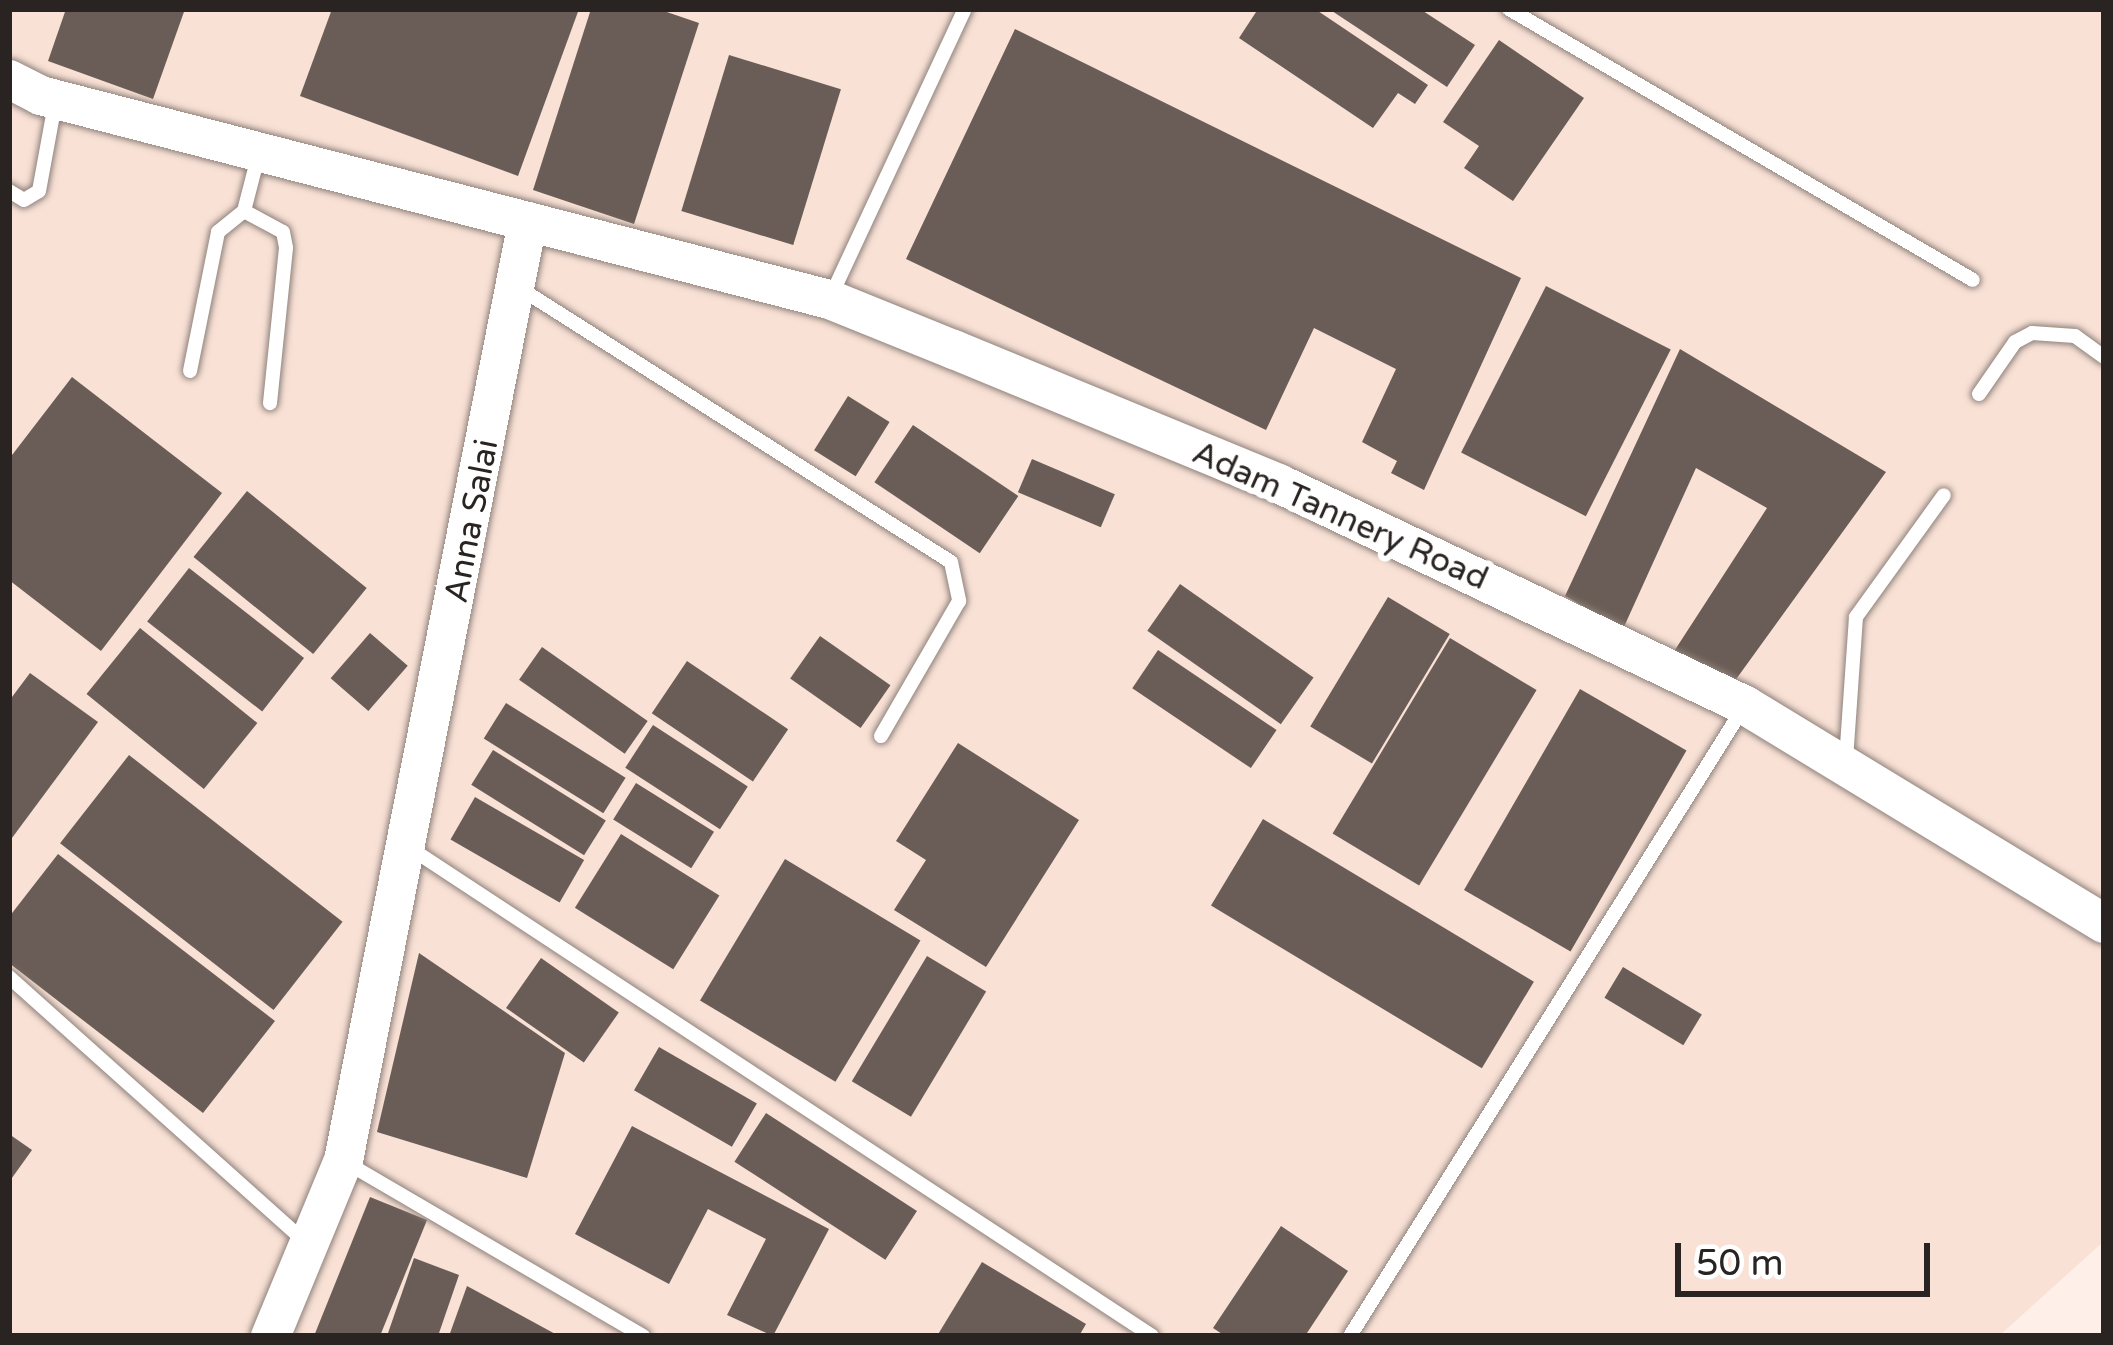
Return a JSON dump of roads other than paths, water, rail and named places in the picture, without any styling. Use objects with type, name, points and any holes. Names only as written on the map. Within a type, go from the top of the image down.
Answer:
[{"type":"street","points":[[9,79],[56,99],[527,221]]},
{"type":"street","name":"Adam Tannery Road","points":[[527,221],[830,299],[1278,483],[1745,705],[2104,923]]},
{"type":"street","name":"Anna Salai","points":[[270,1336],[343,1160],[401,842],[443,670],[527,221]]},
{"type":"lane","points":[[830,299],[965,9]]},
{"type":"lane","points":[[1509,9],[1973,280]]},
{"type":"lane","points":[[9,191],[24,200],[39,191],[56,99]]},
{"type":"lane","points":[[190,371],[218,232],[244,211],[260,152]]},
{"type":"lane","points":[[244,211],[283,232],[286,248],[270,403]]},
{"type":"lane","points":[[517,286],[951,562],[961,580],[959,601],[881,736]]},
{"type":"lane","points":[[1979,394],[2015,342],[2032,333],[2075,336],[2104,357]]},
{"type":"lane","points":[[1845,768],[1856,616],[1944,495]]},
{"type":"lane","points":[[1350,1336],[1745,705]]},
{"type":"lane","points":[[401,842],[1152,1336]]},
{"type":"lane","points":[[9,977],[308,1244]]},
{"type":"lane","points":[[343,1160],[644,1336]]}]
